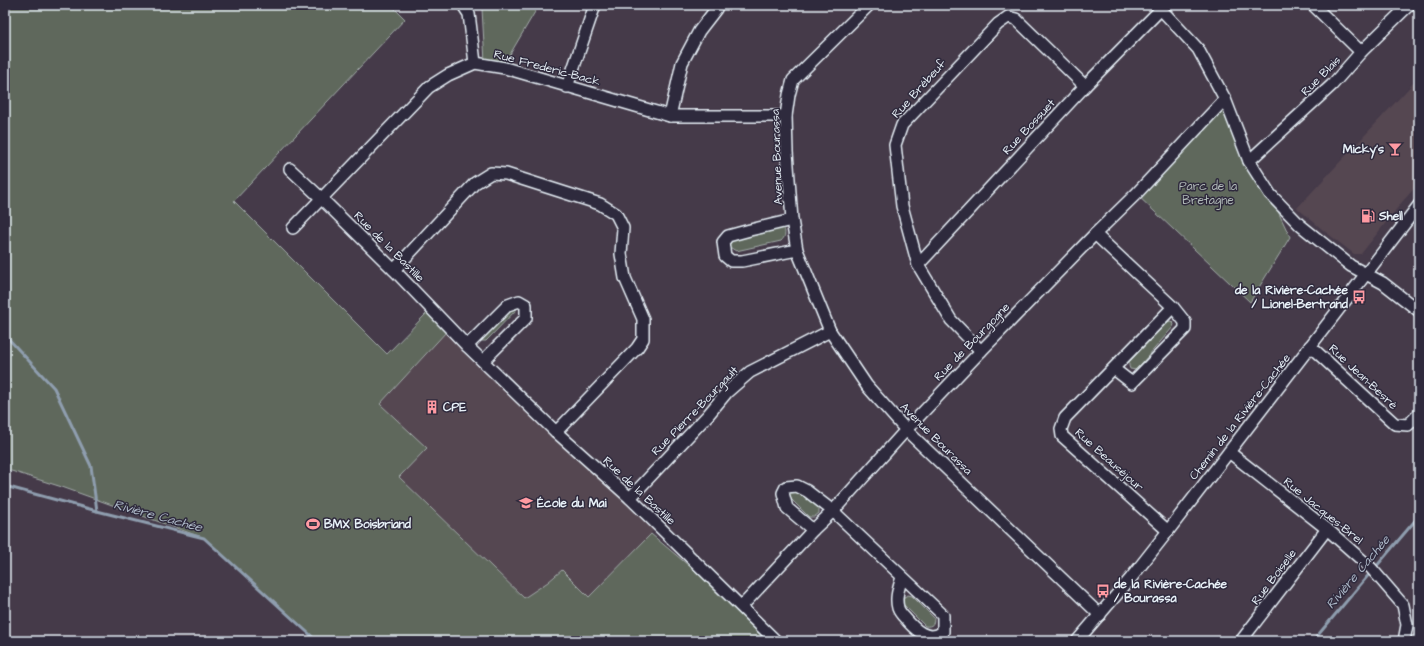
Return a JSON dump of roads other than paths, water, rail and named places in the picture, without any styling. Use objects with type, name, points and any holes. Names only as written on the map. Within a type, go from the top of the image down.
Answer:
[{"type":"street","points":[[463,5],[469,14],[476,63]]},
{"type":"street","points":[[567,87],[595,5]]},
{"type":"street","points":[[670,116],[682,63],[699,31],[716,10],[717,5]]},
{"type":"street","name":"Avenue Bourassa","points":[[869,5],[793,80],[786,116],[792,220],[797,250],[830,331],[867,386],[906,430],[1100,615]]},
{"type":"street","points":[[1313,5],[1361,52]]},
{"type":"street","name":"Rue Blais","points":[[1249,161],[1332,85],[1361,52],[1408,5]]},
{"type":"street","points":[[1159,7],[1198,49],[1225,99],[1249,161],[1270,194],[1300,225],[1351,266],[1384,283],[1419,311]]},
{"type":"street","name":"Rue Bossuet","points":[[918,265],[1159,7]]},
{"type":"street","name":"Rue Brébeuf","points":[[981,351],[951,320],[918,265],[902,206],[900,191],[895,145],[902,124],[998,24],[1008,18],[1016,19],[1085,86]]},
{"type":"street","name":"Rue Frederic-Back","points":[[293,228],[429,87],[448,75],[476,63],[505,68],[670,116],[786,116]]},
{"type":"street","name":"Rue de Bourgogne","points":[[742,606],[813,530],[833,511],[906,430],[981,351],[1136,194],[1225,99]]},
{"type":"street","name":"Rue de la Bastille","points":[[290,169],[394,270],[467,346],[556,432],[630,498],[742,606],[776,641]]},
{"type":"street","points":[[394,270],[475,183],[491,173],[506,174],[600,204],[616,214],[622,228],[621,254],[625,278],[643,319],[643,339],[637,348],[556,432]]},
{"type":"street","name":"Chemin de la Rivière-Cachée","points":[[1077,641],[1168,531],[1419,205]]},
{"type":"street","name":"Avenue Bourassa","points":[[792,220],[728,236],[723,242],[724,256],[731,261],[742,261],[797,250]]},
{"type":"street","points":[[1095,234],[1173,307],[1185,322],[1185,329],[1132,383],[1114,369]]},
{"type":"street","points":[[467,346],[508,305],[519,301],[526,305],[526,318],[483,361]]},
{"type":"street","name":"Rue Beauséjour","points":[[1168,531],[1062,436],[1061,429],[1065,418],[1173,307]]},
{"type":"street","name":"Rue Pierre-Bourgault","points":[[630,498],[708,415],[727,392],[750,372],[830,331]]},
{"type":"street","name":"Rue Jean-Besré","points":[[1310,346],[1395,424],[1408,425],[1419,414]]},
{"type":"street","name":"Rue Jacques-Brel","points":[[1228,452],[1327,529],[1374,571],[1403,604],[1407,625],[1404,641]]},
{"type":"street","points":[[813,530],[787,508],[783,493],[786,488],[797,486],[807,490],[833,511],[902,578],[943,615],[943,632],[938,636],[928,636],[914,629],[898,609],[897,596],[902,578]]},
{"type":"street","name":"Rue Boiselle","points":[[1241,641],[1327,529]]},
{"type":"waterway","points":[[5,335],[54,388],[91,466],[97,511]]},
{"type":"waterway","name":"Rivière Cachée","points":[[5,486],[204,538],[317,641]]},
{"type":"waterway","name":"Rivière Cachée","points":[[1375,568],[1419,516]]},
{"type":"waterway","name":"Rivière Cachée","points":[[1313,641],[1371,572]]},
{"type":"place","name":"Micky's","points":[[1395,149]]},
{"type":"place","name":"Shell","points":[[1368,216]]},
{"type":"place","name":"de la Rivière-Cachée / Lionel-Bertrand","points":[[1359,297]]},
{"type":"place","name":"CPE","points":[[432,407]]},
{"type":"place","name":"École du Mai","points":[[526,503]]},
{"type":"place","name":"BMX Boisbriand","points":[[313,524]]},
{"type":"place","name":"de la Rivière-Cachée / Bourassa","points":[[1103,591]]},
{"type":"park label","name":"Parc de la Bretagne","points":[[1208,193]]}]
